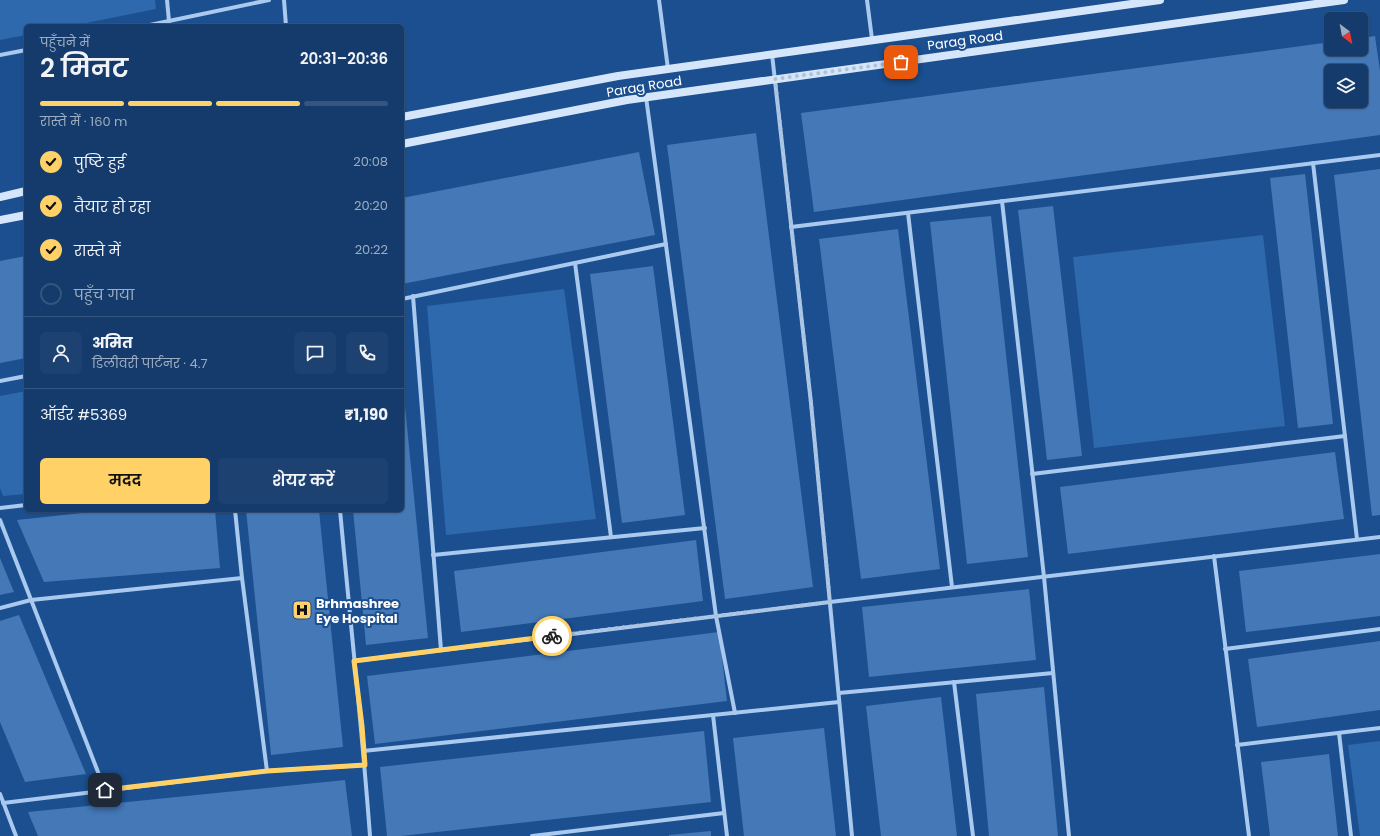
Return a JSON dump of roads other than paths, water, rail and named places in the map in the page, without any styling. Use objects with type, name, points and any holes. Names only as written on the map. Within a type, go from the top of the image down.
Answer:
[{"type":"street","points":[[167,0],[169,21]]},
{"type":"street","points":[[155,24],[269,0]]},
{"type":"street","points":[[284,0],[286,24]]},
{"type":"street","points":[[659,0],[668,69]]},
{"type":"street","points":[[867,0],[872,40]]},
{"type":"street","name":"Parag Road","points":[[404,117],[618,76],[1160,0]]},
{"type":"street","name":"Parag Road","points":[[404,144],[646,97],[1344,0]]},
{"type":"street","points":[[0,55],[24,50]]},
{"type":"street","points":[[772,54],[811,403],[852,836]]},
{"type":"street","points":[[646,97],[716,616],[735,713]]},
{"type":"street","points":[[791,227],[1380,155]]},
{"type":"street","points":[[1313,163],[1357,539]]},
{"type":"street","points":[[0,197],[24,191]]},
{"type":"street","points":[[1002,201],[1044,576],[1069,836]]},
{"type":"street","points":[[908,213],[952,587]]},
{"type":"street","points":[[0,220],[24,215]]},
{"type":"street","points":[[404,298],[666,244]]},
{"type":"street","points":[[575,263],[610,538]]},
{"type":"street","points":[[413,296],[441,650]]},
{"type":"street","points":[[0,381],[24,376]]},
{"type":"street","points":[[1032,474],[1346,436]]},
{"type":"street","points":[[0,508],[24,505]]},
{"type":"street","points":[[235,512],[242,578],[267,771]]},
{"type":"street","points":[[340,512],[354,661],[362,726],[370,836]]},
{"type":"street","points":[[0,520],[105,790]]},
{"type":"street","points":[[433,556],[705,528]]},
{"type":"street","points":[[354,661],[1380,536]]},
{"type":"street","points":[[1214,556],[1249,836]]},
{"type":"street","points":[[0,608],[31,600],[242,578]]},
{"type":"street","points":[[1225,649],[1380,629]]},
{"type":"street","points":[[839,693],[1053,673]]},
{"type":"street","points":[[954,682],[973,836]]},
{"type":"street","points":[[363,751],[839,702]]},
{"type":"street","points":[[713,715],[727,836]]},
{"type":"street","points":[[1237,745],[1380,728]]},
{"type":"street","points":[[1338,733],[1351,836]]},
{"type":"street","points":[[3,802],[267,771],[365,765]]},
{"type":"street","points":[[0,794],[16,836]]},
{"type":"street","points":[[532,836],[724,813]]},
{"type":"place","name":"Brhmashree Eye Hospital","points":[[302,610]]}]
